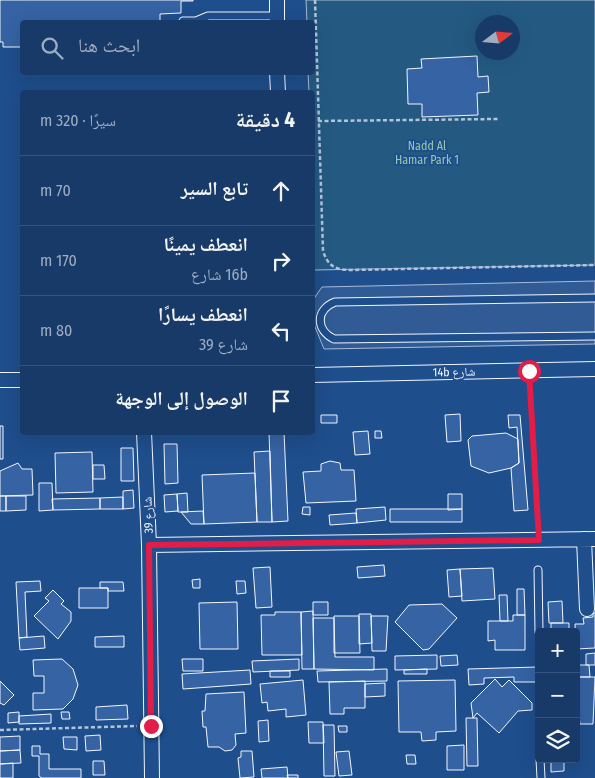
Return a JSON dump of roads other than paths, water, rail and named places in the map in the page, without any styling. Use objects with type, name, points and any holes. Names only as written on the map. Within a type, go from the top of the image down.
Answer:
[{"type":"street","points":[[277,0],[277,19]]},
{"type":"street","points":[[278,75],[278,90]]},
{"type":"street","name":"14b شارع","points":[[315,375],[595,369]]},
{"type":"street","points":[[0,380],[20,380]]},
{"type":"street","name":"شارع 39","points":[[144,435],[149,545],[152,778]]},
{"type":"street","points":[[149,545],[590,539],[587,609]]},
{"type":"lane","points":[[201,20],[208,16],[277,19]]},
{"type":"lane","points":[[595,298],[335,302],[327,305],[321,312],[319,320],[321,329],[334,340],[595,336]]},
{"type":"lane","points":[[538,570],[539,628]]},
{"type":"lane","points":[[540,763],[541,778]]},
{"type":"park label","name":"Nadd Al Hamar Park 1","points":[[427,153]]}]
